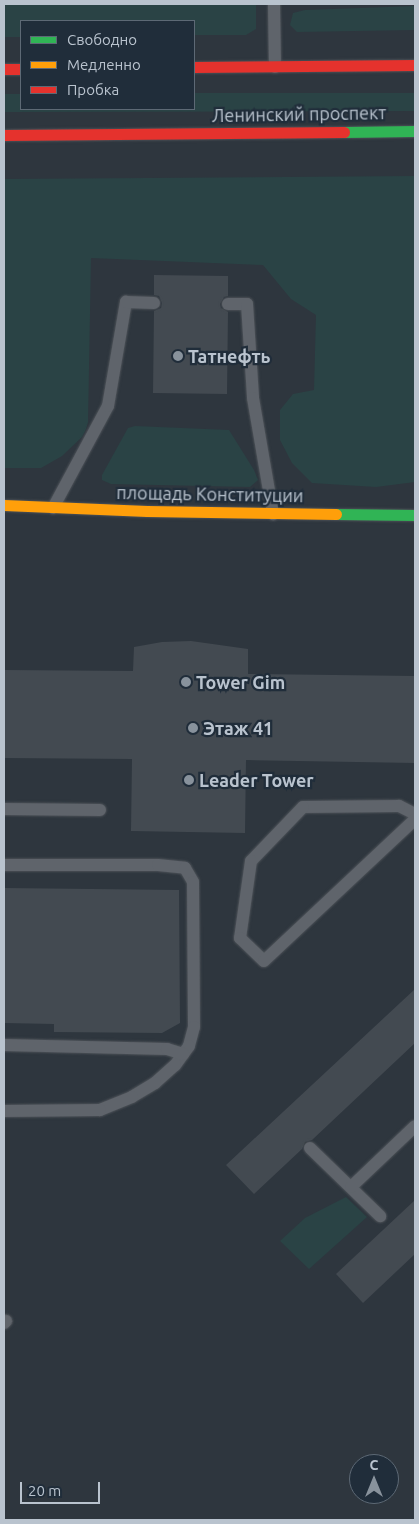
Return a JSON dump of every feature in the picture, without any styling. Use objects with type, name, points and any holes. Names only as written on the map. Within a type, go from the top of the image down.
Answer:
[{"type":"main road","points":[[195,68],[415,65]]},
{"type":"main road","points":[[4,69],[20,69]]},
{"type":"main road","name":"Ленинский проспект","points":[[4,135],[415,131]]},
{"type":"main road","name":"площадь Конституции","points":[[4,505],[273,514],[415,515]]},
{"type":"lane","points":[[274,4],[275,67]]},
{"type":"lane","points":[[53,508],[108,406],[126,302],[154,303]]},
{"type":"lane","points":[[228,304],[247,304],[253,398],[273,514]]},
{"type":"lane","points":[[415,814],[399,806],[302,807],[251,861],[240,938],[264,961],[415,819]]},
{"type":"lane","points":[[4,809],[100,810]]},
{"type":"lane","points":[[4,865],[158,865],[185,868],[193,882],[194,1027],[189,1046],[175,1066],[155,1083],[132,1097],[100,1110],[4,1111]]},
{"type":"lane","points":[[4,1045],[167,1050],[183,1054]]},
{"type":"lane","points":[[351,1187],[415,1126]]},
{"type":"lane","points":[[310,1148],[380,1216]]},
{"type":"green space","points":[[4,4],[256,4],[256,29],[246,35],[195,35],[195,20],[20,20],[20,37],[4,37]]},
{"type":"green space","points":[[415,6],[415,30],[297,32],[290,25],[293,13],[305,10]]},
{"type":"green space","points":[[195,93],[415,93],[415,111],[4,112],[4,94],[20,94],[20,110],[195,110]]},
{"type":"green space","points":[[415,176],[415,482],[376,487],[312,483],[292,463],[280,440],[280,410],[293,394],[314,390],[316,315],[291,299],[263,265],[91,258],[88,422],[86,429],[82,437],[62,456],[41,468],[4,468],[4,179]]},
{"type":"green space","points":[[135,426],[229,430],[254,470],[258,480],[250,487],[111,484],[102,480],[102,475],[128,428]]},
{"type":"green space","points":[[346,1197],[367,1217],[309,1269],[280,1241],[305,1218]]},
{"type":"building","points":[[154,275],[228,276],[228,296],[224,297],[220,304],[221,308],[228,312],[227,394],[153,393],[154,311],[161,308],[162,303],[159,296],[154,295]]},
{"type":"building","points":[[191,641],[248,649],[248,674],[415,676],[415,763],[246,760],[245,833],[131,831],[132,759],[4,758],[4,670],[133,671],[134,647],[162,642]]},
{"type":"building","points":[[4,888],[179,890],[180,1023],[162,1033],[54,1032],[54,1024],[4,1023]]},
{"type":"building","points":[[415,989],[415,1043],[312,1140],[305,1142],[302,1149],[254,1194],[226,1165]]},
{"type":"building","points":[[415,1200],[415,1254],[363,1303],[336,1274]]},
{"type":"traffic: fast","points":[[344,132],[415,131]]},
{"type":"traffic: fast","points":[[336,514],[415,515]]},
{"type":"traffic: slow","points":[[4,505],[147,511],[336,514]]},
{"type":"traffic: jam","points":[[195,67],[415,65]]},
{"type":"traffic: jam","points":[[4,69],[20,69]]},
{"type":"traffic: jam","points":[[4,135],[344,132]]},
{"type":"place","name":"Татнефть","points":[[178,356]]},
{"type":"place","name":"Tower Gim","points":[[186,682]]},
{"type":"place","name":"Этаж 41","points":[[193,728]]},
{"type":"place","name":"Leader Tower","points":[[189,780]]}]
